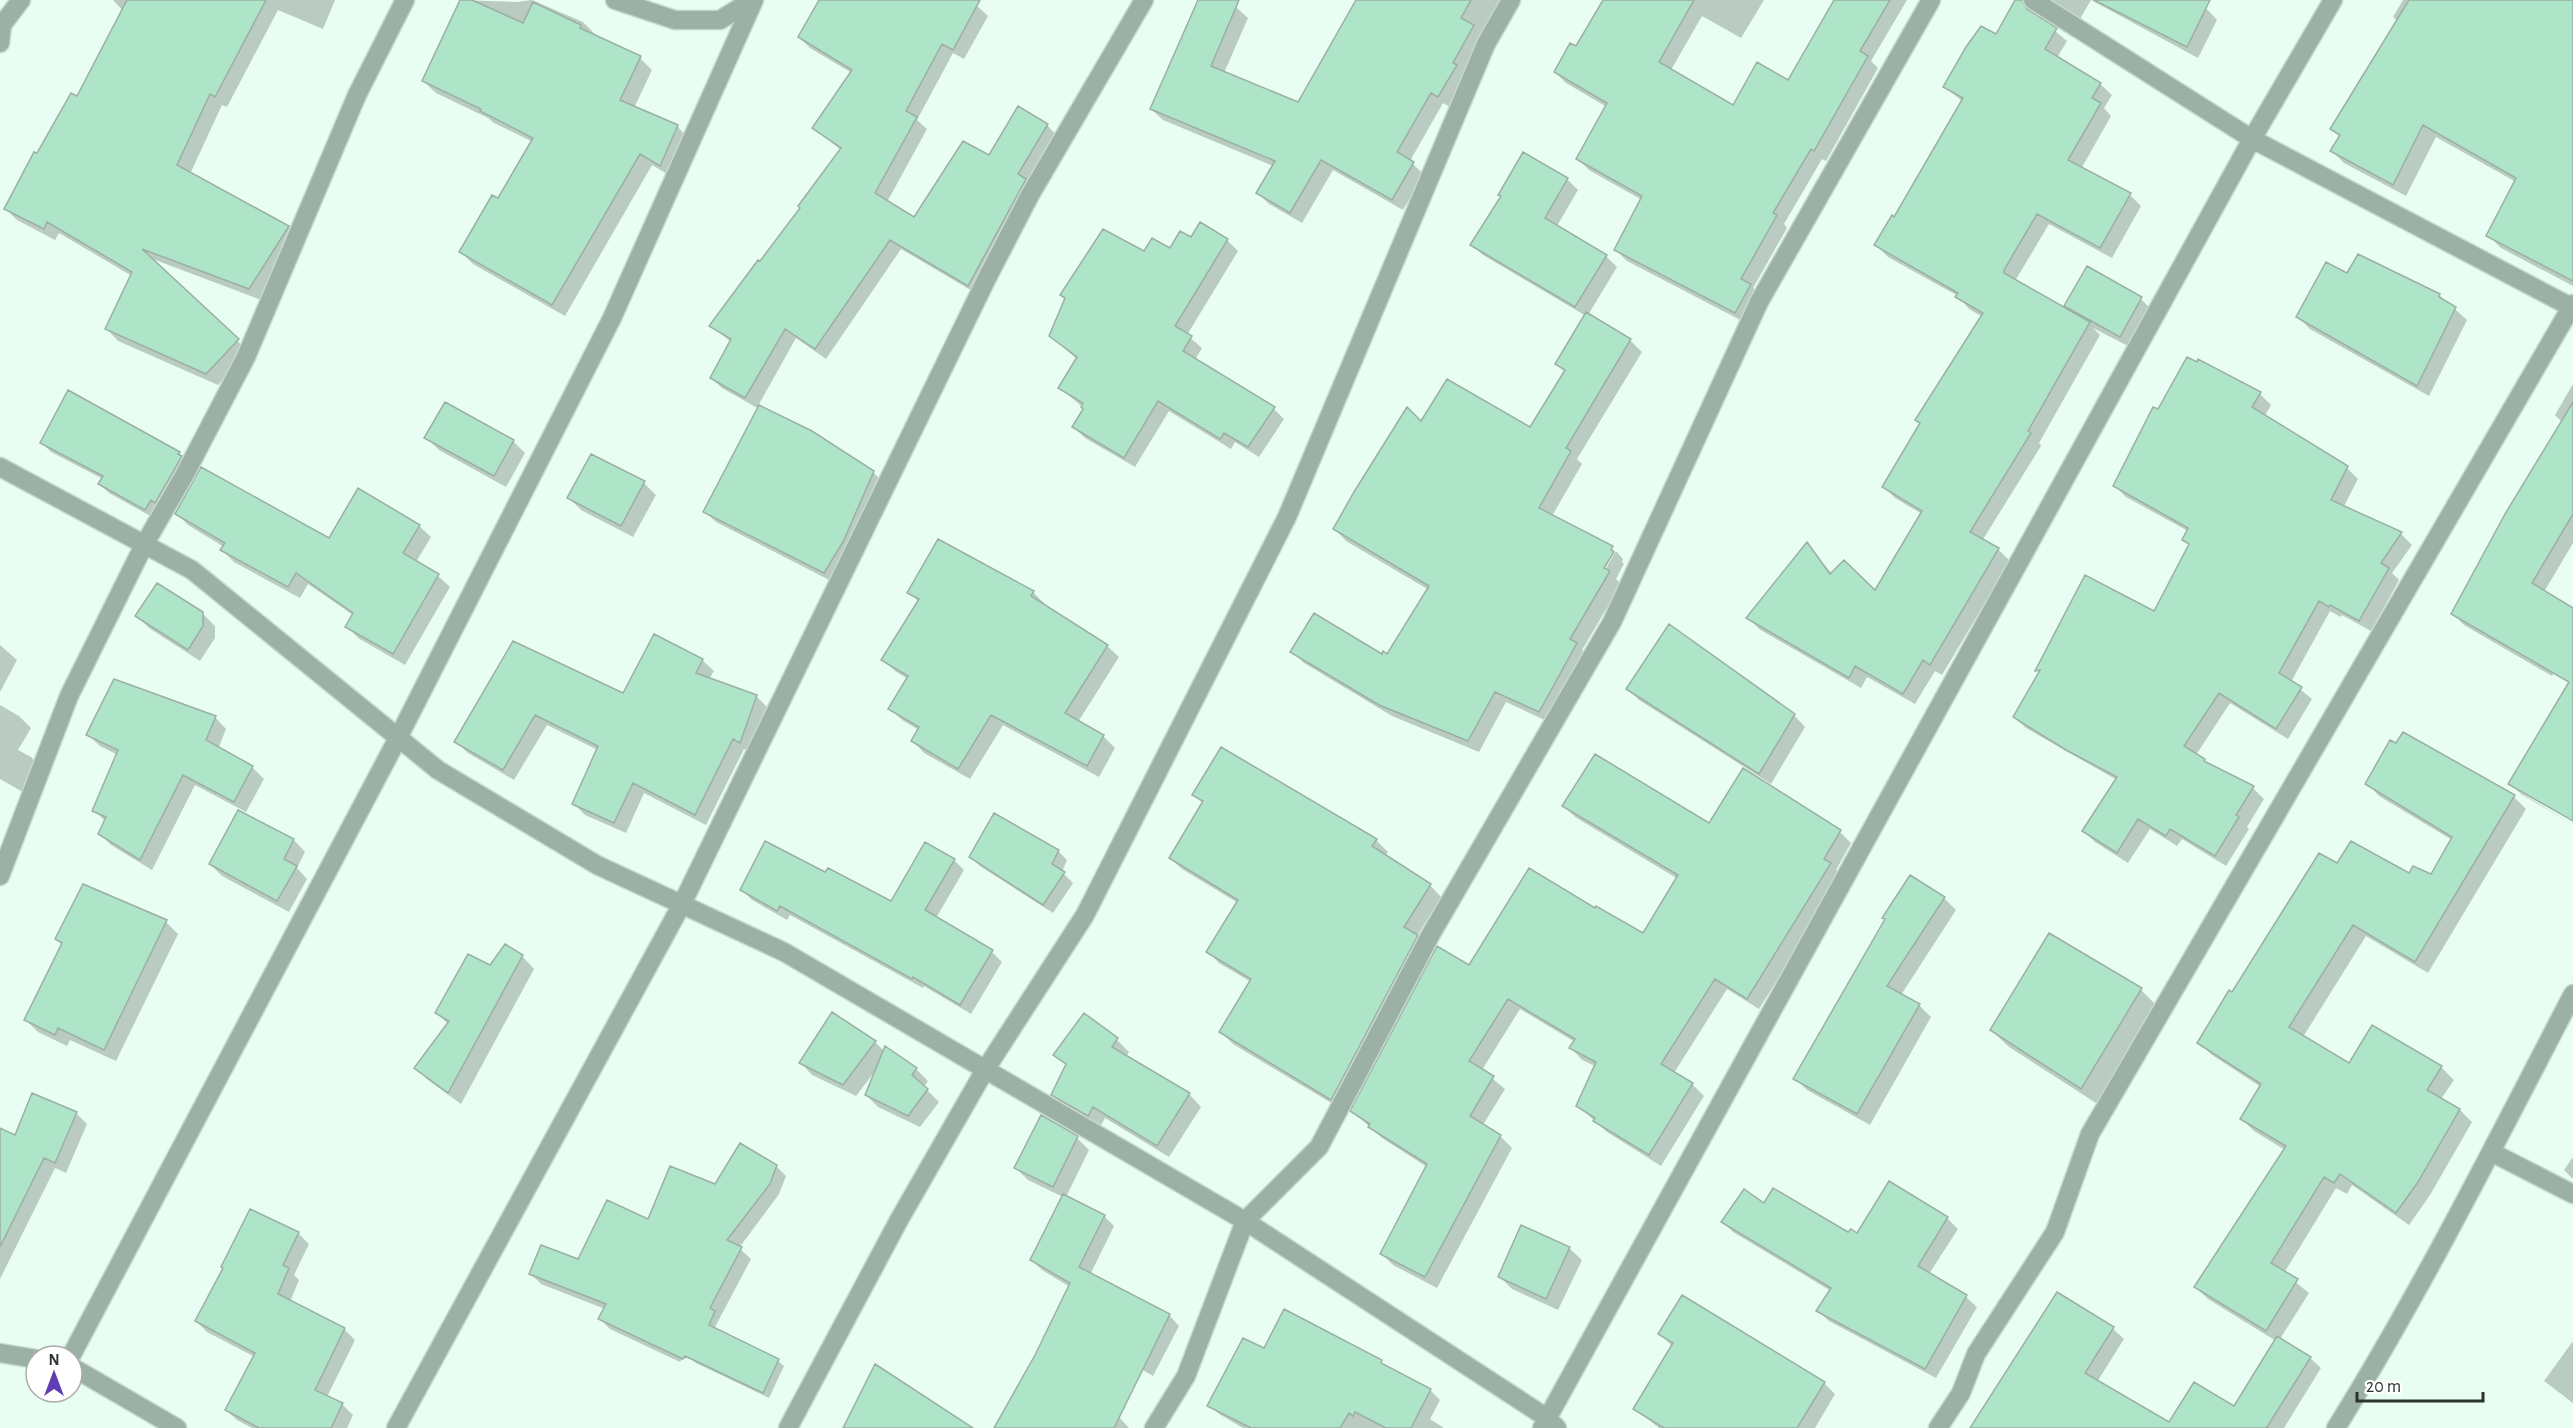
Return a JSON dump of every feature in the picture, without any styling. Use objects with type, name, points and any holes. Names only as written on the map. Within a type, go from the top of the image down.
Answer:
[{"type":"street","points":[[0,43],[2,25],[21,0]]},
{"type":"street","points":[[0,876],[69,696],[144,545],[185,474],[246,357],[357,95],[405,0]]},
{"type":"street","points":[[615,0],[675,20],[720,20],[753,0]]},
{"type":"street","points":[[77,1344],[398,738],[612,318],[753,0]]},
{"type":"street","points":[[396,1428],[682,904],[987,278],[1030,195],[1144,0]]},
{"type":"street","points":[[788,1428],[899,1220],[985,1070],[1085,915],[1287,517],[1486,44],[1511,0]]},
{"type":"street","points":[[1154,1428],[1186,1376],[1245,1221],[1319,1148],[1431,934],[1612,622],[1759,302],[1931,0]]},
{"type":"street","points":[[1938,1428],[1961,1393],[1976,1354],[2055,1232],[2090,1134],[2572,306],[2252,139],[2033,0]]},
{"type":"street","points":[[0,467],[192,570],[438,770],[597,865],[784,952],[1245,1221],[1549,1425],[2252,139],[2333,0]]},
{"type":"street","points":[[2336,1428],[2376,1364],[2491,1152],[2573,994]]},
{"type":"street","points":[[2491,1152],[2573,1194]]},
{"type":"street","points":[[0,1353],[24,1357]]},
{"type":"street","points":[[84,1373],[177,1428]]},
{"type":"building","points":[[127,0],[266,0],[215,97],[210,94],[177,165],[289,226],[249,289],[142,249],[239,339],[206,374],[105,329],[132,272],[47,222],[44,229],[4,209],[34,152],[37,153],[71,93],[77,96]]},
{"type":"building","points":[[460,0],[472,0],[523,23],[533,2],[581,25],[580,28],[641,56],[620,100],[678,125],[660,166],[640,154],[552,305],[459,252],[492,195],[498,198],[533,138],[480,111],[481,109],[422,81]]},
{"type":"building","points":[[819,0],[980,0],[953,50],[942,44],[906,111],[917,117],[875,193],[914,217],[963,141],[989,155],[1018,106],[1048,124],[1018,174],[1026,179],[968,286],[890,240],[815,349],[785,329],[745,398],[710,378],[731,339],[709,326],[800,208],[798,206],[841,148],[812,128],[852,70],[798,37]]},
{"type":"building","points":[[1198,0],[1239,0],[1211,66],[1298,102],[1356,0],[1471,0],[1461,18],[1474,25],[1453,63],[1457,65],[1438,97],[1431,93],[1397,152],[1414,162],[1392,200],[1321,160],[1290,213],[1256,193],[1275,161],[1150,109]]},
{"type":"building","points":[[1603,0],[1694,0],[1659,62],[1733,105],[1757,62],[1788,80],[1834,0],[1890,0],[1860,51],[1868,56],[1814,151],[1811,149],[1773,213],[1777,215],[1741,279],[1751,284],[1735,313],[1614,250],[1642,196],[1576,159],[1607,103],[1554,72],[1570,43],[1576,46]]},
{"type":"building","points":[[2015,0],[2022,0],[2027,9],[2057,28],[2045,49],[2101,83],[2092,98],[2101,103],[2068,160],[2131,193],[2100,248],[2037,214],[2004,270],[2004,273],[2090,322],[2028,431],[2031,433],[1970,532],[1999,548],[1930,665],[1923,660],[1903,694],[1855,666],[1849,678],[1746,618],[1807,542],[1830,574],[1844,560],[1875,590],[1922,511],[1882,487],[1920,423],[1915,420],[1983,313],[1955,297],[1958,293],[1874,245],[1892,215],[1894,217],[1963,98],[1943,87],[1966,47],[1981,26],[1996,34]]},
{"type":"building","points":[[2094,0],[2210,0],[2187,47]]},
{"type":"building","points":[[2409,0],[2573,0],[2573,281],[2486,236],[2516,178],[2423,125],[2393,185],[2330,151],[2340,135],[2330,129]]},
{"type":"building","points":[[1523,152],[1568,178],[1545,218],[1607,255],[1575,307],[1470,245],[1501,196],[1498,195]]},
{"type":"building","points":[[1200,222],[1228,239],[1175,326],[1192,336],[1183,351],[1275,407],[1248,447],[1224,433],[1220,439],[1158,401],[1124,458],[1072,427],[1083,409],[1081,407],[1083,403],[1058,388],[1077,357],[1049,336],[1065,298],[1060,295],[1103,229],[1144,251],[1152,238],[1170,248],[1180,231],[1191,237]]},
{"type":"building","points":[[2358,254],[2440,294],[2439,297],[2456,307],[2417,386],[2296,317],[2326,262],[2347,273]]},
{"type":"building","points":[[2087,266],[2142,297],[2120,337],[2064,306]]},
{"type":"building","points":[[1586,312],[1631,339],[1566,448],[1571,451],[1539,508],[1613,546],[1611,550],[1614,552],[1604,568],[1610,571],[1570,639],[1577,643],[1539,712],[1495,692],[1468,741],[1379,705],[1290,652],[1314,613],[1382,654],[1383,651],[1387,654],[1429,586],[1333,529],[1354,492],[1407,407],[1421,421],[1447,379],[1530,427],[1565,370],[1555,364]]},
{"type":"building","points":[[2187,357],[2197,362],[2198,359],[2261,392],[2252,407],[2348,466],[2331,500],[2402,532],[2381,563],[2389,568],[2359,621],[2319,601],[2279,673],[2302,687],[2276,729],[2219,693],[2184,746],[2205,759],[2204,761],[2254,786],[2236,815],[2239,817],[2215,856],[2170,829],[2166,836],[2138,819],[2117,853],[2082,831],[2117,777],[2066,750],[2013,717],[2040,670],[2035,671],[2085,575],[2154,611],[2189,544],[2182,540],[2188,528],[2113,486],[2153,407],[2158,409]]},
{"type":"building","points":[[68,390],[180,452],[178,454],[182,456],[155,503],[151,500],[145,510],[98,484],[103,476],[40,443]]},
{"type":"building","points":[[445,402],[514,440],[494,476],[424,438]]},
{"type":"building","points":[[2573,402],[2573,514],[2532,583],[2573,608],[2573,821],[2508,784],[2569,682],[2451,614],[2505,514]]},
{"type":"building","points":[[759,405],[812,431],[874,471],[843,542],[824,573],[703,512]]},
{"type":"building","points":[[591,454],[645,481],[621,526],[567,498]]},
{"type":"building","points":[[201,467],[329,538],[358,488],[420,525],[403,553],[439,574],[393,654],[345,627],[353,613],[296,573],[288,587],[220,550],[225,543],[175,514]]},
{"type":"building","points":[[938,539],[1034,591],[1031,596],[1108,645],[1065,713],[1104,735],[1087,766],[991,715],[958,769],[911,741],[919,727],[888,709],[908,676],[881,660],[919,599],[907,593]]},
{"type":"building","points":[[157,583],[203,612],[203,626],[188,650],[135,616]]},
{"type":"building","points":[[1669,624],[1795,714],[1759,774],[1626,689]]},
{"type":"building","points":[[654,634],[703,659],[696,673],[757,695],[740,743],[733,739],[695,815],[633,783],[614,823],[572,804],[598,746],[535,715],[503,770],[454,742],[513,641],[623,693]]},
{"type":"building","points":[[114,679],[216,716],[206,740],[253,766],[234,802],[183,775],[140,860],[98,834],[106,817],[92,811],[118,750],[86,735]]},
{"type":"building","points":[[2403,732],[2515,795],[2415,962],[2353,925],[2289,1027],[2349,1063],[2372,1025],[2442,1066],[2427,1090],[2460,1109],[2418,1182],[2396,1213],[2340,1174],[2334,1183],[2324,1177],[2271,1263],[2298,1279],[2266,1331],[2194,1287],[2286,1146],[2240,1119],[2261,1084],[2197,1043],[2229,990],[2232,992],[2319,853],[2337,863],[2351,841],[2409,873],[2413,866],[2431,874],[2452,837],[2365,784],[2390,740],[2396,743]]},
{"type":"building","points":[[1221,747],[1377,839],[1372,846],[1431,884],[1404,927],[1418,935],[1331,1100],[1219,1032],[1251,979],[1206,952],[1238,900],[1169,858],[1203,801],[1192,795]]},
{"type":"building","points":[[1595,754],[1709,823],[1743,768],[1841,830],[1824,859],[1831,863],[1747,999],[1715,979],[1661,1064],[1693,1083],[1649,1155],[1593,1121],[1595,1118],[1576,1106],[1596,1062],[1569,1048],[1575,1039],[1508,999],[1469,1061],[1494,1076],[1470,1116],[1501,1135],[1425,1277],[1380,1254],[1427,1164],[1368,1127],[1370,1124],[1350,1111],[1437,946],[1469,965],[1529,868],[1595,908],[1596,906],[1643,933],[1678,875],[1562,806]]},
{"type":"building","points":[[238,810],[294,839],[284,859],[297,866],[277,901],[209,864]]},
{"type":"building","points":[[994,813],[1059,850],[1052,864],[1065,872],[1043,905],[969,857]]},
{"type":"building","points":[[765,841],[825,872],[828,868],[891,901],[925,842],[955,859],[925,910],[993,950],[960,1005],[913,977],[912,979],[780,906],[777,911],[740,890]]},
{"type":"building","points":[[1910,875],[1945,897],[1887,986],[1920,1004],[1857,1114],[1793,1079],[1885,919],[1882,918]]},
{"type":"building","points":[[83,884],[167,920],[104,1050],[58,1028],[55,1035],[24,1020],[62,943],[55,939]]},
{"type":"building","points":[[2049,933],[2142,988],[2081,1089],[1990,1030]]},
{"type":"building","points":[[505,944],[523,955],[448,1093],[414,1068],[449,1021],[435,1013],[468,954],[490,965]]},
{"type":"building","points":[[832,1012],[876,1041],[843,1085],[799,1063]]},
{"type":"building","points":[[1084,1013],[1118,1038],[1112,1047],[1190,1093],[1157,1146],[1093,1107],[1088,1116],[1051,1095],[1066,1064],[1053,1055]]},
{"type":"building","points":[[885,1046],[917,1068],[912,1075],[928,1089],[908,1116],[865,1095]]},
{"type":"building","points":[[32,1093],[77,1112],[55,1163],[44,1158],[0,1247],[0,1128],[15,1135]]},
{"type":"building","points":[[1041,1115],[1078,1136],[1053,1187],[1014,1168]]},
{"type":"building","points":[[740,1143],[777,1165],[770,1184],[727,1240],[742,1247],[710,1308],[715,1311],[709,1325],[779,1359],[763,1393],[685,1356],[683,1359],[598,1319],[606,1304],[529,1274],[541,1245],[578,1259],[607,1200],[648,1219],[670,1166],[715,1184]]},
{"type":"building","points":[[1889,1181],[1948,1217],[1918,1266],[1967,1295],[1925,1369],[1816,1311],[1831,1288],[1721,1222],[1744,1189],[1764,1203],[1773,1188],[1848,1232],[1851,1229],[1857,1233]]},
{"type":"building","points":[[1063,1194],[1105,1215],[1079,1267],[1170,1314],[1114,1428],[994,1428],[1035,1355],[1070,1283],[1030,1260]]},
{"type":"building","points":[[250,1209],[299,1232],[283,1265],[289,1268],[278,1294],[345,1328],[315,1390],[343,1403],[331,1428],[259,1428],[225,1410],[255,1353],[195,1321]]},
{"type":"building","points":[[1521,1225],[1570,1247],[1546,1299],[1498,1277]]},
{"type":"building","points":[[2057,1292],[2114,1327],[2085,1373],[2169,1422],[2194,1382],[2234,1406],[2277,1336],[2311,1357],[2267,1427],[2269,1428],[1970,1428]]},
{"type":"building","points":[[1682,1295],[1825,1382],[1797,1428],[1664,1428],[1633,1409],[1673,1343],[1658,1334]]},
{"type":"building","points":[[1284,1309],[1382,1360],[1381,1363],[1431,1389],[1411,1428],[1386,1428],[1355,1412],[1353,1416],[1349,1413],[1340,1428],[1251,1428],[1207,1406],[1243,1338],[1264,1348]]},
{"type":"building","points":[[875,1364],[973,1428],[843,1428]]}]
